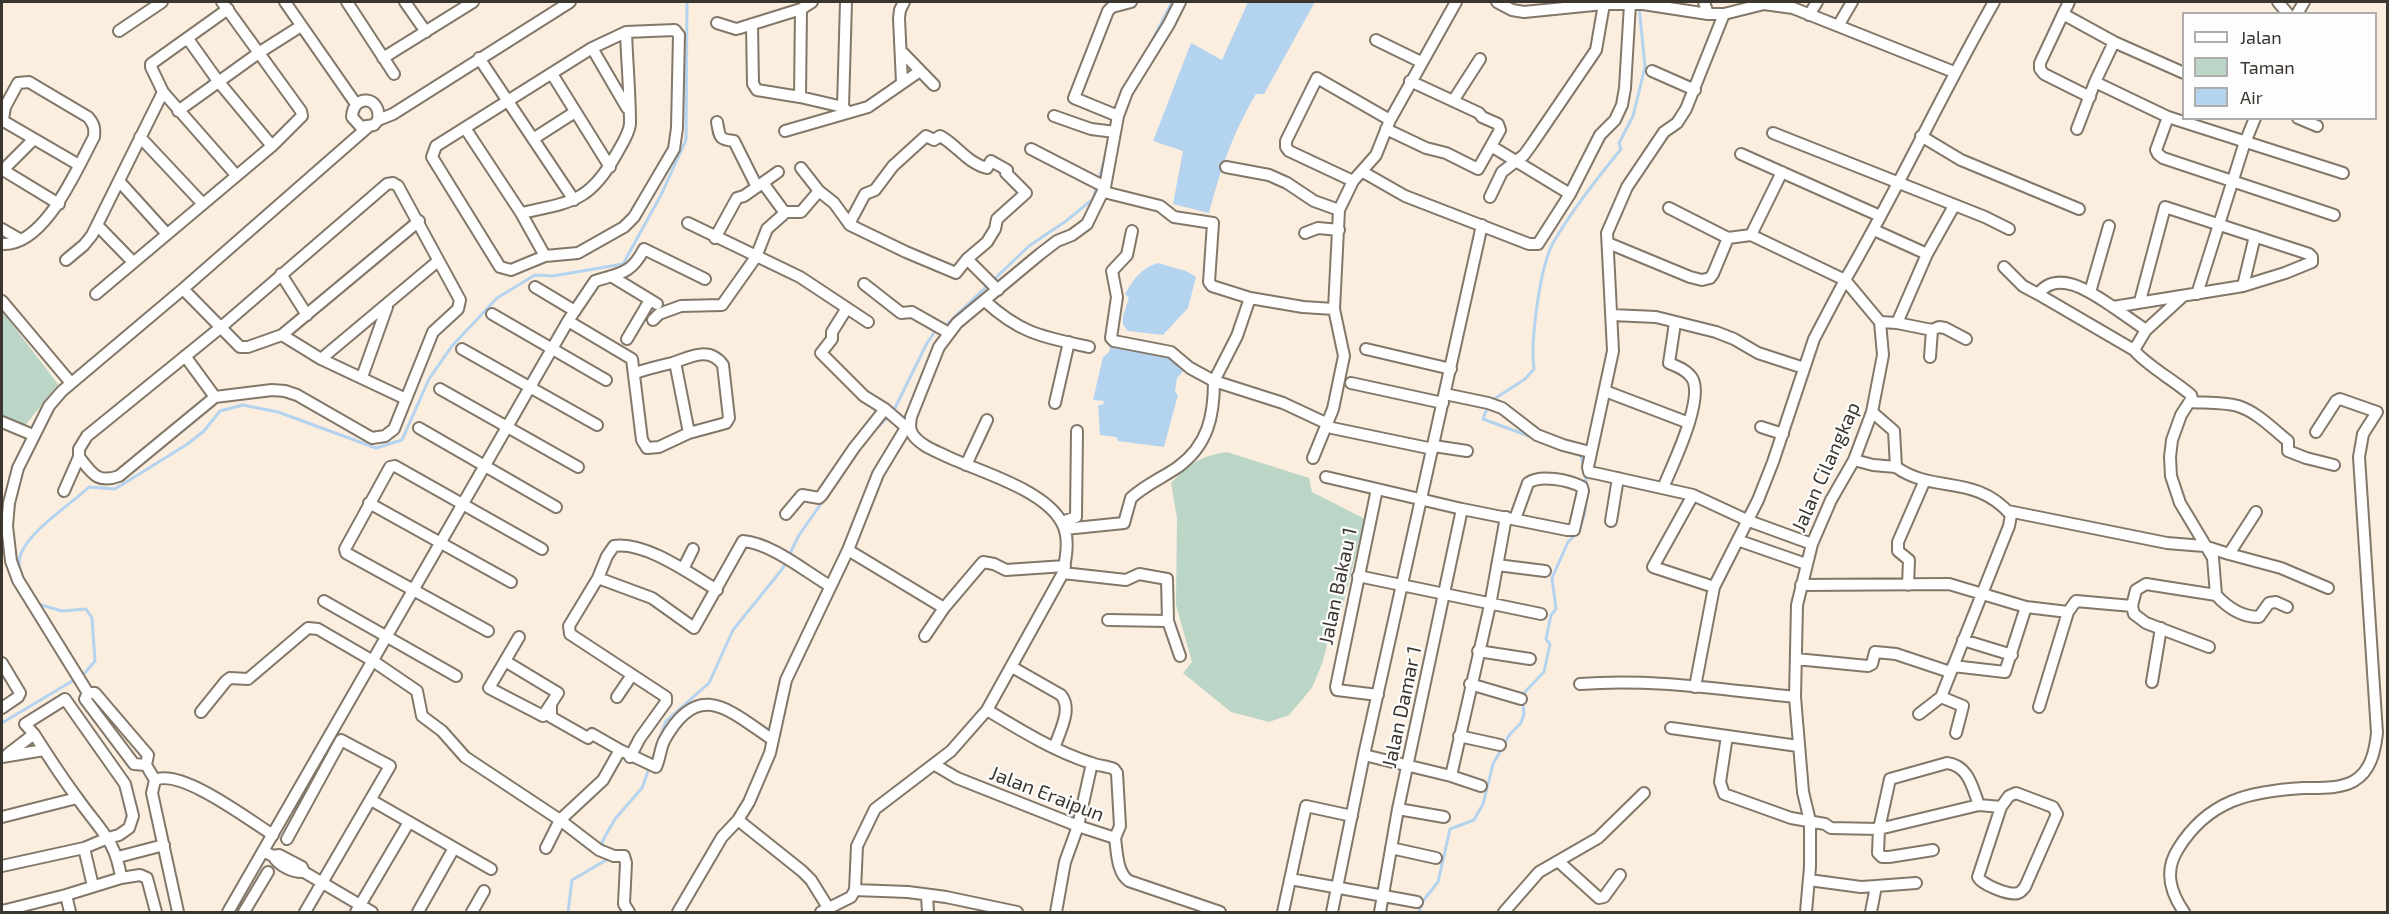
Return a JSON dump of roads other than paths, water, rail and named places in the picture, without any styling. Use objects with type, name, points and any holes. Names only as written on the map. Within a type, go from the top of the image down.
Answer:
[{"type":"street","points":[[119,31],[162,2]]},
{"type":"street","points":[[285,2],[356,104]]},
{"type":"street","points":[[347,2],[394,74]]},
{"type":"street","points":[[405,2],[426,32]]},
{"type":"street","points":[[383,58],[426,32],[455,6],[473,2]]},
{"type":"street","points":[[178,912],[152,793],[155,780],[146,765],[148,755],[95,693],[86,689],[26,596],[11,561],[6,502],[18,468],[49,406],[74,380],[183,289],[368,127],[393,114],[570,2]]},
{"type":"street","points":[[717,23],[736,29],[801,9],[812,2]]},
{"type":"street","points":[[845,109],[846,2]]},
{"type":"street","points":[[902,83],[899,18],[904,2]]},
{"type":"street","points":[[1114,115],[1076,100],[1074,93],[1108,11],[1112,7],[1131,2]]},
{"type":"street","points":[[942,329],[957,323],[986,301],[1056,241],[1080,231],[1087,224],[1101,187],[1114,115],[1180,2]]},
{"type":"street","points":[[1313,458],[1321,435],[1330,426],[1344,356],[1334,309],[1339,210],[1353,181],[1376,155],[1410,81],[1456,2]]},
{"type":"street","points":[[1497,2],[1512,10],[1524,12],[1604,4],[1636,4],[1708,14],[1724,14],[1747,5],[1787,5],[1954,72]]},
{"type":"street","points":[[1704,2],[1708,14]]},
{"type":"street","points":[[1809,15],[1817,2]]},
{"type":"street","points":[[1838,26],[1852,2]]},
{"type":"street","points":[[1695,687],[1714,587],[1749,521],[1773,462],[1814,339],[1874,230],[1954,72],[1994,2]]},
{"type":"street","points":[[2068,2],[2040,63],[2040,69],[2044,74],[2090,97]]},
{"type":"street","points":[[1490,197],[1502,171],[1524,155],[1596,50],[1604,4]]},
{"type":"street","points":[[1363,172],[1405,196],[1529,244],[1538,244],[1570,194],[1600,135],[1615,120],[1622,105],[1636,4]]},
{"type":"street","points":[[96,294],[272,146],[302,116],[302,111],[225,5],[188,39],[151,64],[151,70],[163,92],[178,111],[236,176]]},
{"type":"street","points":[[800,97],[801,9]]},
{"type":"street","points":[[1724,14],[1695,90],[1677,123],[1664,132],[1627,187],[1607,233],[1613,351],[1588,467],[1590,472],[1694,495],[1749,521],[1812,544]]},
{"type":"street","points":[[2062,14],[2114,42],[2182,72]]},
{"type":"street","points":[[752,24],[753,84],[757,90],[800,97],[845,109]]},
{"type":"street","points":[[178,111],[218,81],[301,26]]},
{"type":"street","points":[[521,213],[574,200],[595,187],[610,167],[630,126],[626,32]]},
{"type":"street","points":[[626,32],[678,32],[677,128],[674,149],[630,222],[578,253],[545,256],[511,270],[500,267],[432,157],[436,146],[592,48],[626,32]]},
{"type":"street","points":[[188,39],[218,81],[272,146]]},
{"type":"street","points":[[1376,40],[1421,62]]},
{"type":"street","points":[[2077,129],[2095,82],[2114,42]]},
{"type":"street","points":[[592,48],[628,111]]},
{"type":"street","points":[[901,51],[934,85]]},
{"type":"street","points":[[479,58],[574,200]]},
{"type":"street","points":[[1453,101],[1480,58]]},
{"type":"street","points":[[785,131],[845,109],[868,107],[920,71]]},
{"type":"street","points":[[1652,71],[1695,90]]},
{"type":"street","points":[[552,74],[610,167]]},
{"type":"street","points":[[1353,181],[1289,152],[1286,147],[1286,141],[1317,78],[1426,148],[1446,153],[1478,169],[1500,130],[1500,126],[1482,117],[1479,112],[1410,81]]},
{"type":"street","points":[[2,244],[21,240],[36,229],[59,204],[94,137],[94,123],[88,117],[29,82],[18,83],[5,107],[3,118],[79,165]]},
{"type":"street","points":[[2095,82],[2168,117],[2343,173]]},
{"type":"street","points":[[66,260],[84,245],[97,225],[163,92]]},
{"type":"street","points":[[368,127],[362,127],[352,117],[356,104],[370,101],[376,105],[379,112],[378,120]]},
{"type":"street","points":[[533,139],[575,112]]},
{"type":"street","points":[[1054,116],[1091,129],[1111,132]]},
{"type":"street","points":[[2168,117],[2156,150],[2158,154],[2170,161],[2334,215]]},
{"type":"street","points":[[2198,294],[2219,223],[2254,120]]},
{"type":"street","points":[[2303,120],[2317,126]]},
{"type":"street","points":[[717,122],[721,138],[724,141],[734,141],[760,185],[785,213]]},
{"type":"street","points":[[465,128],[521,213],[545,256]]},
{"type":"street","points":[[1773,133],[1985,217],[2009,229]]},
{"type":"street","points":[[801,168],[819,191],[834,203],[849,224],[956,273],[967,259],[987,242],[995,229],[997,219],[1026,193],[1006,173],[1006,170],[991,161],[987,168],[978,166],[940,136],[934,140],[926,136],[894,166],[875,189],[865,194],[849,224]]},
{"type":"street","points":[[1921,136],[1961,160],[2079,209]]},
{"type":"street","points":[[140,137],[203,204]]},
{"type":"street","points":[[34,139],[2,170],[59,204]]},
{"type":"street","points":[[1491,146],[1570,194]]},
{"type":"street","points":[[1031,149],[1101,187],[1160,206],[1174,217],[1213,224],[1209,282],[1212,286],[1250,298],[1303,307],[1334,309]]},
{"type":"street","points":[[1741,154],[1880,216]]},
{"type":"street","points":[[1226,168],[1269,176],[1287,183],[1314,201],[1339,210]]},
{"type":"street","points":[[1751,235],[1782,171]]},
{"type":"street","points":[[715,238],[735,201],[778,172]]},
{"type":"street","points":[[119,180],[167,234]]},
{"type":"street","points":[[64,491],[79,457],[79,449],[87,436],[220,328],[387,184],[393,183],[398,186],[460,300],[458,309],[433,332],[393,429],[384,436],[372,438],[285,391],[246,393],[214,398],[119,476],[102,480],[79,457]]},
{"type":"street","points":[[653,320],[658,314],[681,306],[722,305],[756,257],[767,229],[785,213],[801,212],[819,191]]},
{"type":"street","points":[[1898,323],[1928,254],[1954,206]]},
{"type":"street","points":[[2113,307],[2243,286],[2285,273],[2313,260],[2309,254],[2166,207],[2140,301]]},
{"type":"street","points":[[1669,208],[1728,238],[1751,235],[1845,280],[1880,322],[1932,330],[1939,327],[1945,328],[1966,339]]},
{"type":"street","points":[[183,289],[220,328],[244,348],[282,335],[419,221]]},
{"type":"street","points":[[688,223],[800,277],[868,322]]},
{"type":"street","points":[[97,225],[134,262]]},
{"type":"street","points":[[1332,912],[1401,584],[1434,447],[1482,225]]},
{"type":"street","points":[[2090,292],[2109,226]]},
{"type":"street","points":[[1305,233],[1318,228],[1339,230]]},
{"type":"street","points":[[2,229],[21,240]]},
{"type":"street","points":[[1874,230],[1928,254]]},
{"type":"street","points":[[1132,231],[1127,255],[1112,271],[1117,294],[1111,338],[1114,341],[1171,352],[1197,373],[1214,381],[1283,403],[1330,426],[1434,447],[1467,451]]},
{"type":"street","points":[[2243,286],[2256,236]]},
{"type":"street","points":[[1608,243],[1702,280],[1710,278],[1713,274],[1728,238]]},
{"type":"street","points":[[228,912],[529,388],[568,321],[595,281],[625,272],[636,264],[644,249],[705,279]]},
{"type":"street","points":[[967,259],[998,290]]},
{"type":"street","points":[[321,359],[438,261]]},
{"type":"street","points":[[2004,267],[2023,286],[2134,350],[2141,359],[2170,377],[2192,395],[2191,402],[2181,416],[2172,440],[2171,476],[2180,502],[2213,558],[2216,595]]},
{"type":"street","points":[[281,274],[307,315]]},
{"type":"street","points":[[611,276],[653,302],[627,339]]},
{"type":"street","points":[[2038,294],[2050,283],[2056,281],[2090,292],[2146,330]]},
{"type":"street","points":[[864,284],[901,313],[910,311],[942,329]]},
{"type":"street","points":[[535,287],[575,311]]},
{"type":"street","points":[[2134,350],[2146,330],[2182,297]]},
{"type":"street","points":[[1064,526],[1124,523],[1131,498],[1179,466],[1197,449],[1211,423],[1214,407],[1214,381],[1237,336],[1250,298]]},
{"type":"street","points":[[986,301],[1002,316],[1035,335],[1089,347]]},
{"type":"street","points":[[5,304],[11,305],[17,311],[74,380]]},
{"type":"street","points":[[362,377],[388,305]]},
{"type":"street","points":[[738,820],[797,866],[811,880],[825,911],[851,897],[855,890],[857,846],[870,817],[883,801],[935,765],[951,751],[987,710],[1064,570],[1064,526],[1051,508],[1029,493],[924,444],[908,427],[864,396],[821,353],[832,339],[832,332],[847,308]]},
{"type":"street","points":[[492,314],[606,380]]},
{"type":"street","points":[[1612,315],[1638,314],[1716,332],[1758,353],[1804,368]]},
{"type":"street","points":[[568,321],[632,358],[642,440],[647,448],[659,447],[689,433],[726,423],[729,418],[723,364],[712,355],[689,356],[635,373]]},
{"type":"street","name":"Jalan Cilangkap","points":[[1806,912],[1810,821],[1803,792],[1795,697],[1797,605],[1812,544],[1831,500],[1854,460],[1872,412],[1883,355],[1880,322]]},
{"type":"street","points":[[1663,488],[1689,423],[1695,386],[1688,374],[1669,363],[1675,323]]},
{"type":"street","points":[[678,912],[722,837],[738,820],[749,802],[770,753],[786,680],[848,550],[878,474],[908,427],[915,402],[939,347],[942,329]]},
{"type":"street","points":[[1930,357],[1932,330]]},
{"type":"street","points":[[282,335],[321,359],[406,399]]},
{"type":"street","points":[[1055,403],[1069,342]]},
{"type":"street","points":[[462,349],[597,425]]},
{"type":"street","points":[[1366,349],[1451,369]]},
{"type":"street","points":[[184,356],[214,398]]},
{"type":"street","points":[[675,362],[689,433]]},
{"type":"street","points":[[1351,382],[1444,399],[1490,404],[1509,412],[1537,435],[1590,452]]},
{"type":"street","points":[[440,389],[578,467]]},
{"type":"street","points":[[1605,391],[1689,423]]},
{"type":"street","points":[[2184,912],[2175,899],[2168,874],[2172,859],[2185,838],[2200,821],[2223,804],[2259,792],[2334,787],[2354,781],[2367,768],[2375,751],[2377,733],[2359,457],[2363,434],[2377,411],[2340,399],[2336,401],[2316,432]]},
{"type":"street","points":[[2191,402],[2234,405],[2243,408],[2263,420],[2289,442],[2289,451],[2334,465]]},
{"type":"street","points":[[1872,412],[1894,431],[1896,467]]},
{"type":"street","points":[[786,514],[802,495],[819,498],[854,448],[888,413]]},
{"type":"street","points":[[966,465],[987,420]]},
{"type":"street","points":[[2,422],[33,435]]},
{"type":"street","points":[[1761,427],[1782,434]]},
{"type":"street","points":[[419,428],[556,507]]},
{"type":"street","points":[[1064,526],[1075,519],[1076,515],[1077,430]]},
{"type":"street","points":[[1854,460],[1873,465],[1896,467],[1915,478],[1977,490],[2008,511],[2167,543],[2204,546],[2281,568],[2328,588]]},
{"type":"street","points":[[488,631],[346,553],[345,549],[390,467],[395,466],[542,549]]},
{"type":"street","points":[[1326,477],[1462,509],[1511,518],[1574,530],[1582,488],[1550,479],[1532,480],[1528,483],[1511,518],[1497,565],[1490,605],[1450,776]]},
{"type":"street","points":[[1611,521],[1618,478]]},
{"type":"street","points":[[1908,585],[1909,560],[1898,551],[1898,542],[1925,480]]},
{"type":"street","name":"Jalan Bakau 1","points":[[1377,489],[1336,687],[1337,690],[1378,695]]},
{"type":"street","points":[[1694,495],[1653,567],[1714,587]]},
{"type":"street","points":[[369,503],[511,582]]},
{"type":"street","name":"Jalan Damar 1","points":[[1380,912],[1398,809],[1462,509]]},
{"type":"street","points":[[1919,714],[1941,697],[2012,519],[2008,511]]},
{"type":"street","points":[[2229,554],[2256,512]]},
{"type":"street","points":[[598,578],[652,598],[694,628],[743,541],[756,543],[830,586]]},
{"type":"street","points":[[1740,541],[1806,564]]},
{"type":"street","points":[[546,848],[560,820],[598,785],[667,700],[569,632],[569,626],[598,578],[607,556],[614,546],[625,544],[654,554],[717,590]]},
{"type":"street","points":[[683,569],[693,549]]},
{"type":"street","points":[[848,550],[944,608]]},
{"type":"street","points":[[925,636],[944,608],[983,562],[1006,570],[1064,570],[1073,576],[1126,580],[1138,574],[1167,579],[1168,621],[1180,656]]},
{"type":"street","points":[[1497,565],[1545,571]]},
{"type":"street","points":[[1358,576],[1541,614]]},
{"type":"street","points":[[1801,585],[1949,584],[2026,608],[2068,612]]},
{"type":"street","points":[[2209,647],[2139,619],[2134,614],[2132,606],[2136,590],[2146,584],[2216,595],[2232,609],[2253,617],[2262,615],[2269,603],[2276,602],[2287,607]]},
{"type":"street","points":[[324,601],[456,676]]},
{"type":"street","points":[[2039,707],[2068,612],[2073,603],[2079,601],[2132,606]]},
{"type":"street","points":[[1796,659],[1868,666],[1872,664],[1875,652],[1896,654],[1951,669],[2001,673],[2008,669],[2026,608]]},
{"type":"street","points":[[1108,620],[1168,621]]},
{"type":"street","points":[[201,712],[230,678],[248,679],[308,628],[318,629],[373,661],[417,691],[422,716],[442,731],[465,758],[560,820],[600,850],[625,858],[624,904],[629,912]]},
{"type":"street","points":[[2152,682],[2161,628]]},
{"type":"street","points":[[505,661],[558,693],[543,716],[489,688],[519,637]]},
{"type":"street","points":[[1963,640],[2012,655]]},
{"type":"street","points":[[1478,651],[1530,658]]},
{"type":"street","points":[[2,663],[20,693],[2,708]]},
{"type":"street","points":[[1012,667],[1065,699],[1066,709],[1054,748]]},
{"type":"street","points":[[617,697],[632,675]]},
{"type":"street","points":[[1580,684],[1601,682],[1695,687],[1795,697]]},
{"type":"street","points":[[1470,684],[1521,699]]},
{"type":"street","points":[[86,689],[85,699],[134,764],[146,765]]},
{"type":"street","points":[[1941,697],[1963,706],[1956,733]]},
{"type":"street","points":[[2,866],[84,848],[108,838],[119,835],[129,828],[133,816],[125,784],[65,699],[25,724],[108,838],[118,857],[121,878]]},
{"type":"street","points":[[551,704],[551,717],[588,738],[592,734],[625,754],[651,766],[675,722],[699,704],[713,704],[735,714],[773,740]]},
{"type":"street","points":[[987,710],[1054,748],[1114,769],[1117,773],[1120,826],[1115,838]]},
{"type":"street","points":[[1671,728],[1798,746]]},
{"type":"street","points":[[3,757],[34,734]]},
{"type":"street","points":[[1459,736],[1500,745]]},
{"type":"street","points":[[1727,736],[1720,782],[1724,794],[1791,818],[1825,824],[1831,828],[1880,830],[1978,805],[2001,807]]},
{"type":"street","points":[[287,839],[341,740],[390,766],[305,912]]},
{"type":"street","points":[[3,757],[44,750]]},
{"type":"street","points":[[1364,755],[1481,786]]},
{"type":"street","points":[[1056,912],[1065,862],[1078,826],[1092,763]]},
{"type":"street","points":[[1933,850],[1882,856],[1878,853],[1890,779],[1937,765],[1954,764],[1967,773],[1978,805]]},
{"type":"street","name":"Jalan Eraipun","points":[[935,765],[957,778],[1078,826],[1115,838],[1121,870],[1129,881],[1220,912]]},
{"type":"street","points":[[155,780],[172,777],[201,790],[273,835]]},
{"type":"street","points":[[1504,912],[1539,872],[1598,838],[1644,793]]},
{"type":"street","points":[[2022,793],[2057,809],[2056,818],[2025,886],[2017,893],[1982,884],[1978,877],[2001,807],[2009,796],[2022,793]]},
{"type":"street","points":[[2,817],[77,798]]},
{"type":"street","points":[[371,800],[491,869]]},
{"type":"street","points":[[1283,912],[1306,806],[1352,816]]},
{"type":"street","points":[[1398,809],[1444,817]]},
{"type":"street","points":[[358,909],[409,822]]},
{"type":"street","points":[[118,857],[164,845]]},
{"type":"street","points":[[84,848],[93,886]]},
{"type":"street","points":[[418,912],[454,848]]},
{"type":"street","points":[[1391,848],[1436,858]]},
{"type":"street","points":[[263,851],[273,856],[279,855],[302,867],[304,872],[358,909],[372,912]]},
{"type":"street","points":[[1558,861],[1599,898],[1604,897],[1620,875]]},
{"type":"street","points":[[244,912],[268,872]]},
{"type":"street","points":[[2,911],[121,878],[140,875],[147,878],[156,912]]},
{"type":"street","points":[[1290,879],[1417,902]]},
{"type":"street","points":[[1809,880],[1861,887],[1916,883]]},
{"type":"street","points":[[1871,912],[1876,886]]},
{"type":"street","points":[[855,890],[908,892],[946,897],[982,909],[1017,912]]},
{"type":"street","points":[[472,912],[484,891]]},
{"type":"street","points":[[66,895],[70,912]]},
{"type":"street","points":[[927,896],[927,912]]},
{"type":"water","points":[[1248,2],[1315,2],[1264,94],[1256,94],[1240,124],[1223,166],[1209,213],[1173,204],[1183,151],[1153,141],[1191,43],[1222,60]]},
{"type":"water","points":[[1158,263],[1186,271],[1196,277],[1188,308],[1163,335],[1128,331],[1123,325],[1123,316],[1129,298],[1125,294],[1138,275]]},
{"type":"water","points":[[1111,343],[1172,356],[1184,370],[1177,378],[1175,392],[1178,395],[1164,447],[1118,441],[1116,437],[1100,435],[1098,405],[1102,405],[1105,401],[1093,400],[1103,357],[1109,352]]},
{"type":"waterway","points":[[23,580],[19,562],[22,552],[37,531],[48,521],[89,487],[115,489],[186,445],[204,431],[220,411],[243,405],[278,412],[376,448],[402,440],[429,379],[452,346],[497,298],[535,275],[553,276],[623,264],[661,195],[686,140],[687,2]]},
{"type":"waterway","points":[[1150,45],[1172,2]]},
{"type":"waterway","points":[[1491,401],[1525,379],[1534,369],[1533,341],[1537,305],[1548,254],[1568,219],[1621,149],[1619,143],[1633,116],[1645,67],[1639,6]]},
{"type":"waterway","points":[[943,326],[1029,246],[1093,199],[1107,150]]},
{"type":"waterway","points":[[893,412],[927,343],[936,330]]},
{"type":"waterway","points":[[1488,406],[1483,419],[1534,438]]},
{"type":"waterway","points":[[874,431],[888,417]]},
{"type":"waterway","points":[[1580,453],[1584,467]]},
{"type":"waterway","points":[[1585,473],[1587,487]]},
{"type":"waterway","points":[[659,740],[666,721],[709,683],[733,630],[783,568],[799,535],[840,477]]},
{"type":"waterway","points":[[1419,912],[1423,901],[1438,882],[1450,829],[1474,820],[1483,804],[1493,764],[1510,734],[1521,723],[1524,714],[1522,695],[1544,672],[1550,644],[1546,639],[1551,615],[1556,609],[1552,578],[1568,542],[1579,531],[1586,500]]},
{"type":"waterway","points":[[2,723],[84,674],[95,661],[92,618],[86,609],[62,611],[38,604]]},
{"type":"waterway","points":[[604,848],[602,842],[615,819],[642,788],[656,749]]},
{"type":"waterway","points":[[568,912],[572,880],[607,858]]}]
